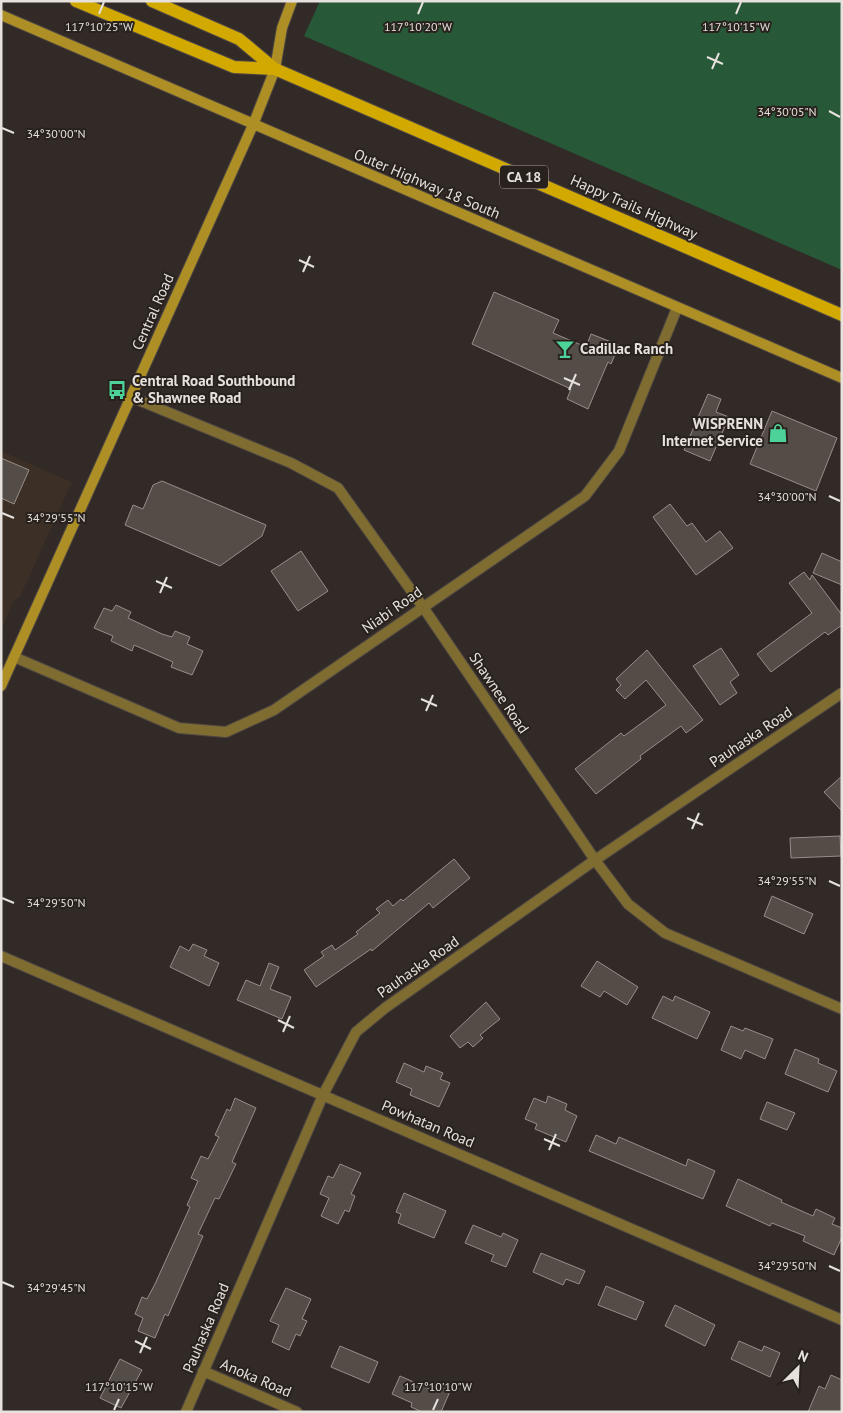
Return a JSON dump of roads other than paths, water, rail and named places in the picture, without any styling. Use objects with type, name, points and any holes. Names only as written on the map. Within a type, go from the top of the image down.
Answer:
[{"type":"main road","name":"Happy Trails Highway","points":[[76,1],[234,67],[275,70]]},
{"type":"main road","name":"Happy Trails Highway","points":[[152,1],[239,39],[275,70],[842,316]]},
{"type":"street","name":"Central Road","points":[[1,686],[253,125],[275,70],[282,28],[292,1]]},
{"type":"street","name":"Outer Highway 18 South","points":[[1,15],[842,378]]},
{"type":"street","name":"Niabi Road","points":[[14,658],[179,728],[226,732],[274,710],[585,496],[619,451],[677,308]]},
{"type":"street","name":"Shawnee Road","points":[[131,397],[291,463],[338,488],[423,606],[595,860],[628,904],[665,933],[842,1009]]},
{"type":"street","name":"Pauhaska Road","points":[[186,1412],[323,1095],[356,1032],[386,1008],[595,860],[842,693]]},
{"type":"street","name":"Powhatan Road","points":[[1,956],[842,1320]]},
{"type":"street","name":"Anoka Road","points":[[203,1371],[297,1412]]},
{"type":"place","name":"Cadillac Ranch","points":[[565,349]]},
{"type":"place","name":"Central Road Southbound & Shawnee Road","points":[[117,390]]},
{"type":"place","name":"WISPRENN Internet Service","points":[[778,433]]}]
